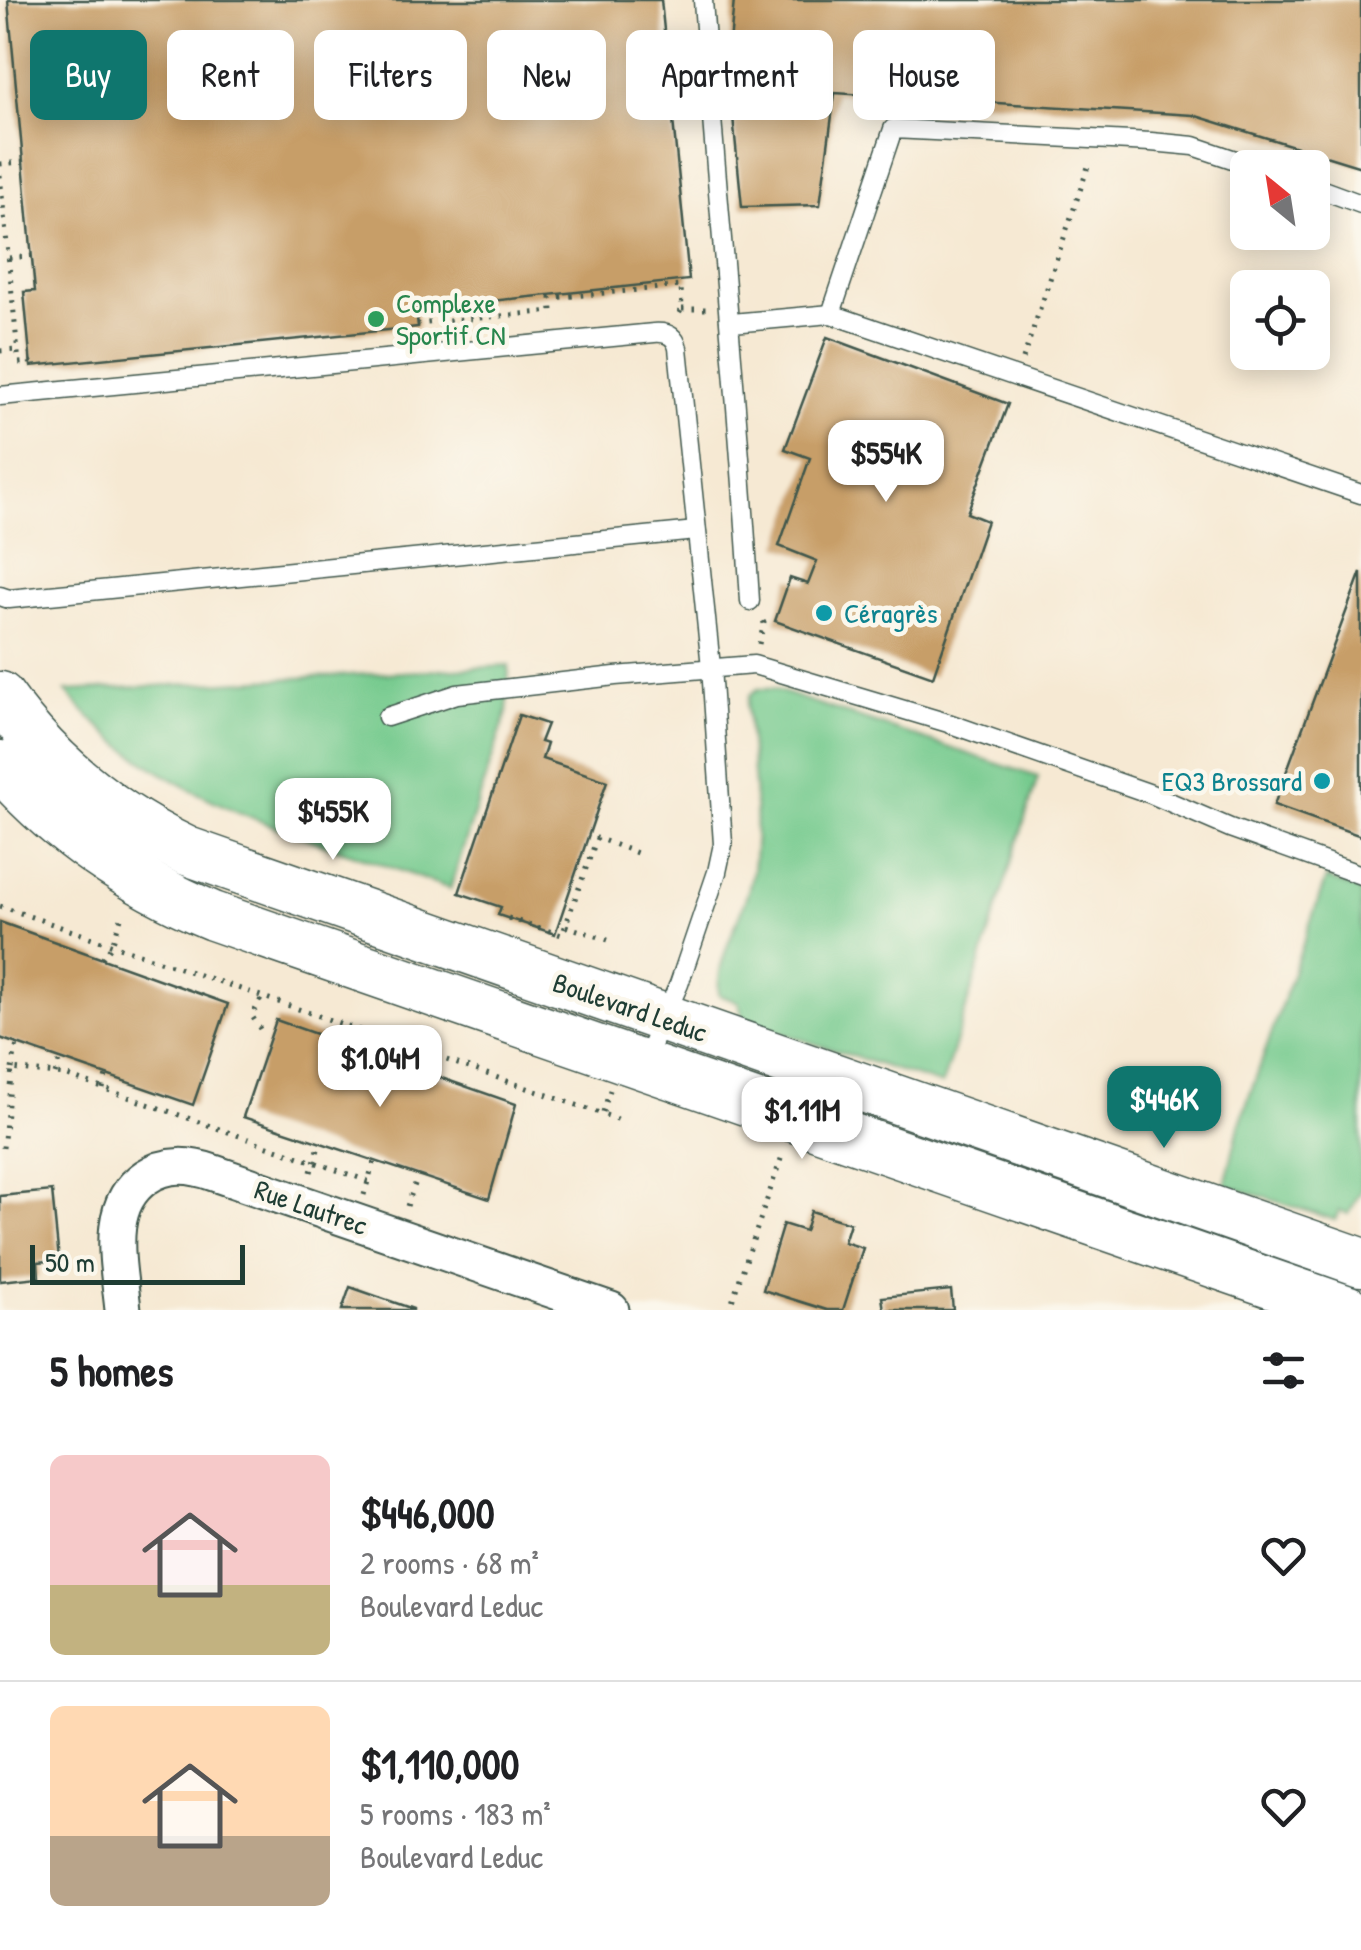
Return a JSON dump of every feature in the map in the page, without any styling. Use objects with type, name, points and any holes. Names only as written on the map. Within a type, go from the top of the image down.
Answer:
[{"type":"street","name":"Boulevard Leduc","points":[[0,696],[45,751],[86,788],[134,823],[176,846],[1361,1262]]},
{"type":"street","name":"Boulevard Leduc","points":[[0,765],[44,811],[101,857],[183,904],[628,1074],[1348,1310]]},
{"type":"street","name":"Rue Lautrec","points":[[123,1310],[117,1248],[124,1201],[148,1175],[178,1166],[214,1173],[610,1310]]},
{"type":"lane","points":[[702,0],[719,218],[732,323],[750,601]]},
{"type":"lane","points":[[831,314],[893,129],[1152,142],[1194,146],[1230,158]]},
{"type":"lane","points":[[1330,193],[1361,204]]},
{"type":"lane","points":[[732,323],[831,314],[1361,494]]},
{"type":"lane","points":[[0,396],[665,333],[674,338],[711,667],[723,844],[679,984],[628,1074]]},
{"type":"lane","points":[[0,596],[9,599],[696,530]]},
{"type":"lane","points":[[386,717],[457,694],[754,665],[965,728],[1361,875]]},
{"type":"path","points":[[1020,366],[1092,153]]},
{"type":"path","points":[[0,164],[23,162]]},
{"type":"path","points":[[0,175],[19,363],[30,362]]},
{"type":"path","points":[[8,258],[32,256]]},
{"type":"path","points":[[417,324],[552,311],[550,298],[681,286]]},
{"type":"path","points":[[0,351],[18,350]]},
{"type":"path","points":[[750,601],[764,624],[754,665]]},
{"type":"path","points":[[508,918],[562,935],[597,838],[637,853]]},
{"type":"path","points":[[587,842],[595,845]]},
{"type":"path","points":[[0,906],[620,1120]]},
{"type":"path","points":[[102,958],[112,945],[123,912]]},
{"type":"path","points":[[566,926],[608,940]]},
{"type":"path","points":[[260,1029],[252,1016],[263,996]]},
{"type":"path","points":[[406,1066],[422,1025]]},
{"type":"path","points":[[3,1148],[16,1044]]},
{"type":"path","points":[[55,1074],[60,1059]]},
{"type":"path","points":[[12,1069],[55,1074],[103,1089],[368,1181],[374,1161]]},
{"type":"path","points":[[603,1112],[628,1074]]},
{"type":"path","points":[[103,1089],[106,1075]]},
{"type":"path","points":[[314,1162],[320,1143]]},
{"type":"path","points":[[728,1310],[784,1150]]},
{"type":"green space","points":[[509,666],[507,712],[450,889],[295,834],[194,791],[147,764],[104,731],[66,691]]},
{"type":"green space","points":[[758,689],[773,689],[1038,777],[942,1085],[744,1021],[738,1002],[719,995],[726,949],[753,869],[755,808],[747,707],[750,695]]},
{"type":"green space","points":[[1326,878],[1361,891],[1361,1190],[1349,1214],[1339,1211],[1335,1220],[1225,1185],[1239,1126]]},
{"type":"building","points":[[8,0],[661,0],[664,30],[626,30],[626,120],[673,120],[689,280],[416,309],[418,327],[31,366],[24,292],[35,291]]},
{"type":"building","points":[[734,0],[1361,0],[1361,167],[1330,157],[1330,150],[1306,150],[1193,115],[995,103],[995,30],[853,30],[853,94],[835,93],[833,108],[833,30],[731,30]]},
{"type":"building","points":[[733,120],[831,120],[820,205],[742,207]]},
{"type":"building","points":[[827,337],[1008,404],[967,513],[987,521],[933,677],[775,621],[790,578],[808,584],[817,561],[779,546],[810,458],[785,449]]},
{"type":"building","points":[[1361,572],[1361,836],[1274,805]]},
{"type":"building","points":[[519,715],[547,724],[540,742],[547,744],[542,759],[607,781],[555,934],[498,915],[501,907],[459,893]]},
{"type":"building","points":[[0,922],[228,1004],[193,1105],[0,1038]]},
{"type":"building","points":[[276,1020],[516,1104],[489,1199],[243,1117]]},
{"type":"building","points":[[52,1191],[59,1260],[38,1262],[39,1277],[0,1281],[0,1196]]},
{"type":"building","points":[[811,1211],[850,1223],[844,1242],[863,1248],[843,1310],[827,1310],[763,1290],[783,1224],[805,1231]]},
{"type":"building","points":[[350,1287],[413,1309],[413,1310],[342,1310]]},
{"type":"building","points":[[951,1290],[953,1310],[884,1310],[882,1297]]},
{"type":"place","name":"Complexe Sportif CN","points":[[376,319]]},
{"type":"place","name":"Céragrès","points":[[824,613]]},
{"type":"place","name":"EQ3 Brossard","points":[[1322,781]]}]
